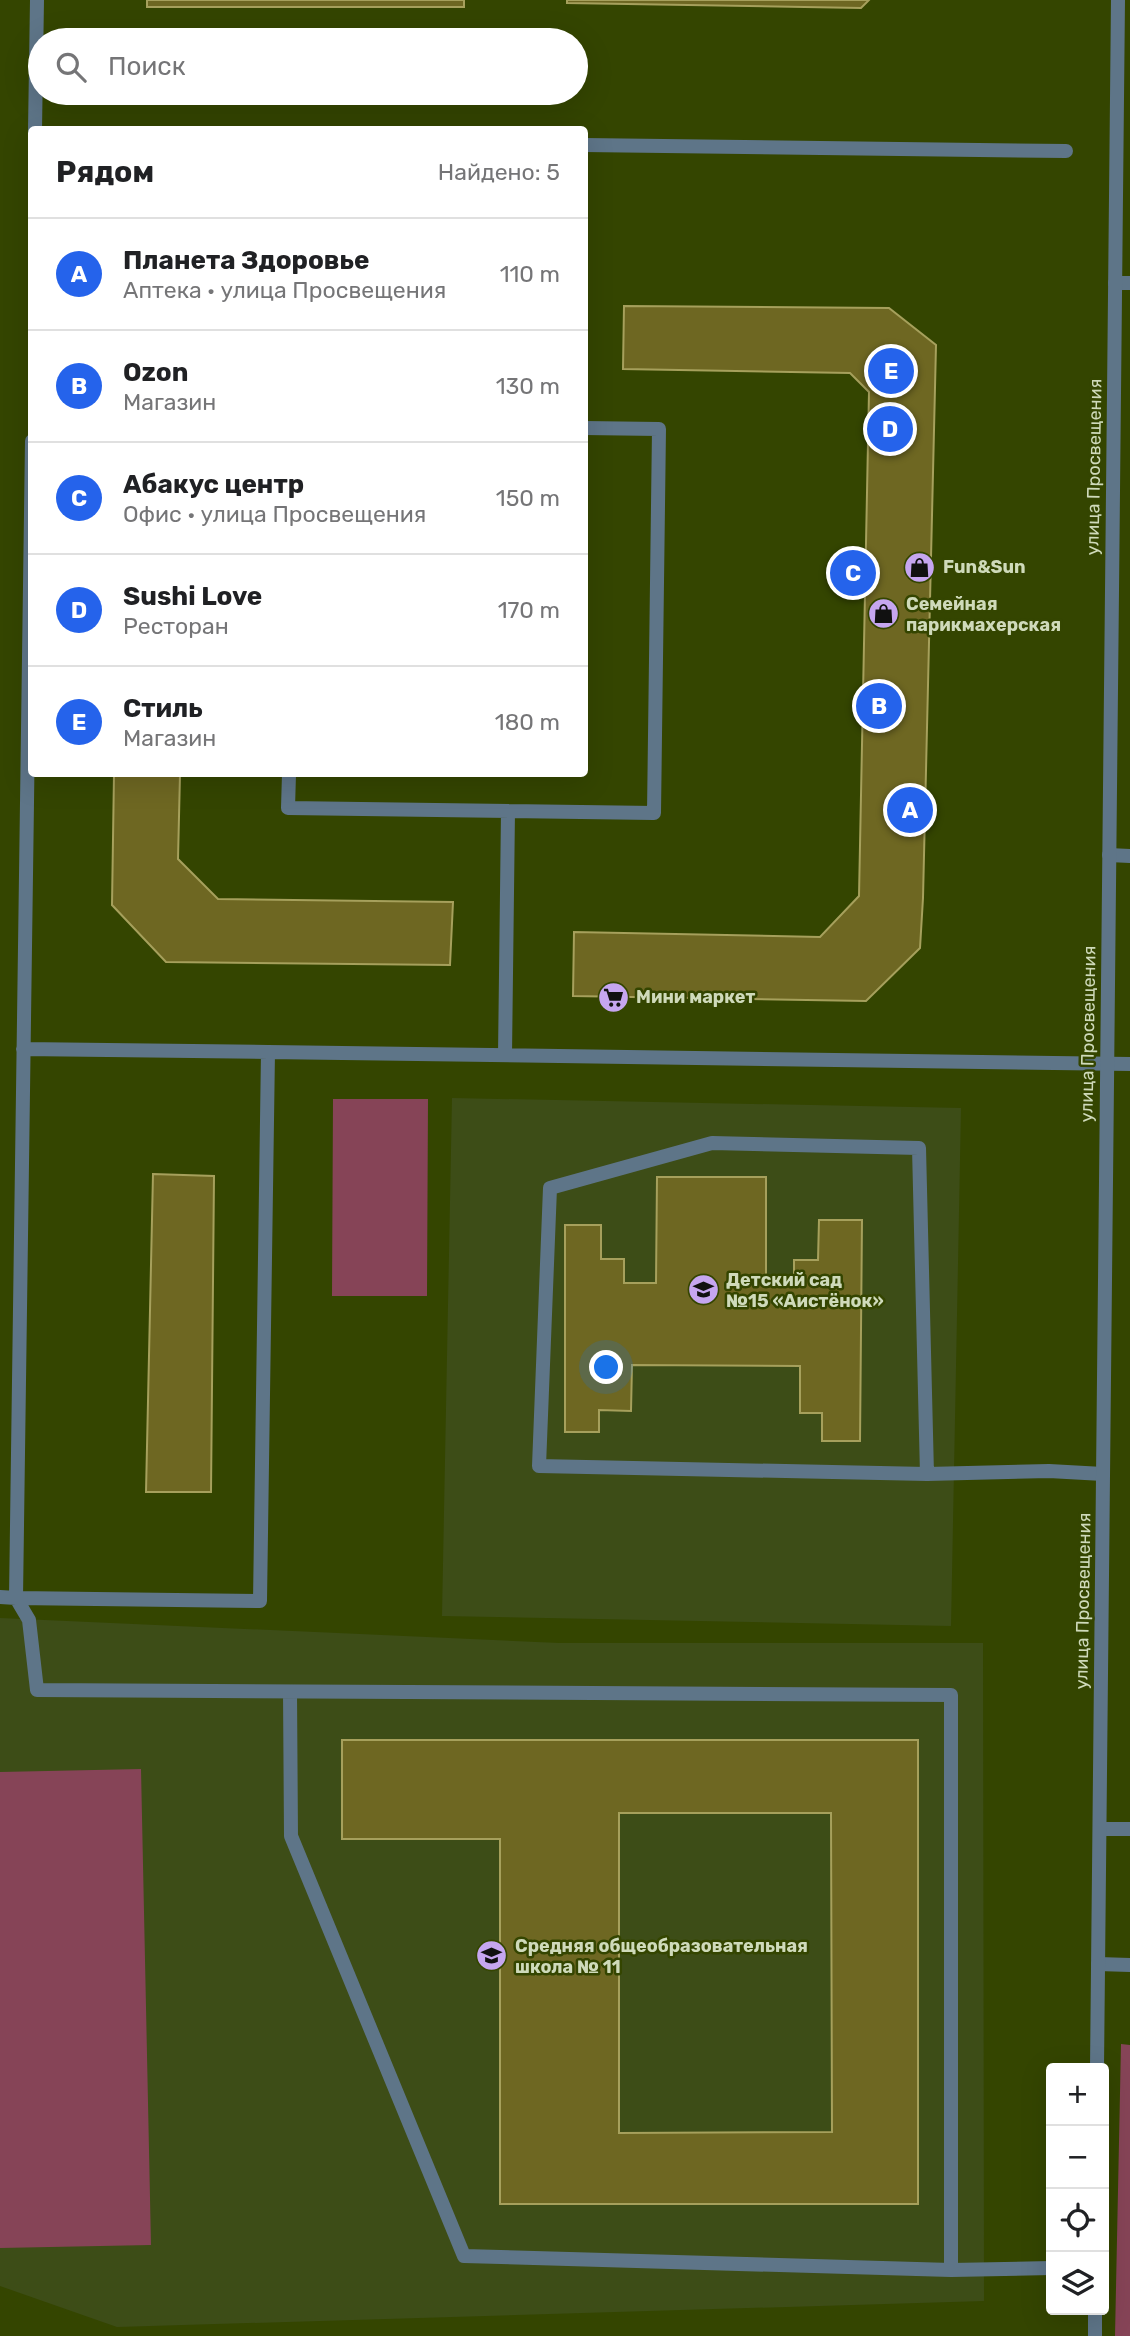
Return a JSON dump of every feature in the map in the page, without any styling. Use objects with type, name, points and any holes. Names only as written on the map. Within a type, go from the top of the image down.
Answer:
[{"type":"street","points":[[37,0],[37,28]]},
{"type":"street","name":"улица Просвещения","points":[[1097,2063],[1110,855],[1123,283],[1123,143],[1118,0]]},
{"type":"street","points":[[35,105],[35,126]]},
{"type":"street","points":[[588,145],[1066,151]]},
{"type":"street","points":[[289,777],[288,808],[654,813],[659,429],[588,429]]},
{"type":"street","points":[[28,711],[16,1598],[29,1620],[37,1690],[951,1695],[951,2270]]},
{"type":"street","points":[[505,1055],[508,811]]},
{"type":"street","points":[[1110,855],[1130,856]]},
{"type":"street","points":[[23,1049],[1130,1064]]},
{"type":"street","points":[[0,1597],[260,1601],[268,1052]]},
{"type":"street","points":[[927,1474],[919,1148],[712,1143],[550,1188],[539,1466],[927,1474],[1049,1471],[1103,1474]]},
{"type":"street","points":[[290,1692],[291,1836],[464,2256],[951,2270],[1046,2268]]},
{"type":"street","points":[[1100,1829],[1130,1829]]},
{"type":"street","points":[[1098,1964],[1130,1965]]},
{"type":"street","points":[[1095,2315],[1095,2336]]},
{"type":"shaded area","name":"Детский сад №15 «Аистёнок»","points":[[452,1098],[961,1108],[951,1626],[442,1616]]},
{"type":"shaded area","points":[[333,1099],[428,1099],[427,1296],[332,1296]]},
{"type":"shaded area","name":"Средняя общеобразовательная школа № 11","points":[[0,1618],[559,1643],[983,1643],[984,2301],[117,2327],[0,2286]]},
{"type":"shaded area","points":[[141,1769],[151,2245],[0,2248],[0,1772]]},
{"type":"shaded area","points":[[1121,2044],[1130,2045],[1130,2336],[1115,2336]]},
{"type":"building","points":[[147,0],[464,0],[464,7],[147,7]]},
{"type":"building","points":[[567,0],[869,0],[861,8],[567,3]]},
{"type":"building","points":[[624,306],[889,308],[936,345],[920,948],[866,1001],[573,996],[574,932],[820,937],[859,896],[869,392],[850,373],[623,369]]},
{"type":"building","points":[[114,777],[180,777],[178,859],[218,899],[453,902],[450,965],[166,962],[112,905]]},
{"type":"building","points":[[153,1174],[214,1176],[211,1492],[146,1492]]},
{"type":"building","points":[[657,1177],[766,1177],[766,1279],[794,1280],[794,1260],[818,1260],[819,1220],[862,1220],[860,1441],[822,1441],[822,1413],[800,1413],[800,1366],[632,1365],[631,1411],[599,1410],[599,1432],[565,1432],[565,1225],[601,1225],[601,1259],[624,1259],[624,1283],[656,1283]]},
{"type":"building","points":[[342,1740],[918,1740],[918,2204],[500,2204],[500,1839],[342,1839]],"holes":[[[619,1813],[831,1813],[832,2132],[619,2133]]]},
{"type":"place","name":"Стиль","points":[[891,371]]},
{"type":"place","name":"Sushi Love","points":[[890,429]]},
{"type":"place","name":"Fun&Sun","points":[[920,567]]},
{"type":"place","name":"Абакус центр","points":[[853,573]]},
{"type":"place","name":"Семейная парикмахерская","points":[[883,614]]},
{"type":"place","name":"Ozon","points":[[879,706]]},
{"type":"place","name":"Планета Здоровье","points":[[910,810]]},
{"type":"place","name":"Мини маркет","points":[[613,997]]},
{"type":"place","name":"Детский сад №15 «Аистёнок»","points":[[703,1290]]},
{"type":"place","name":"Средняя общеобразовательная школа № 11","points":[[492,1956]]}]
